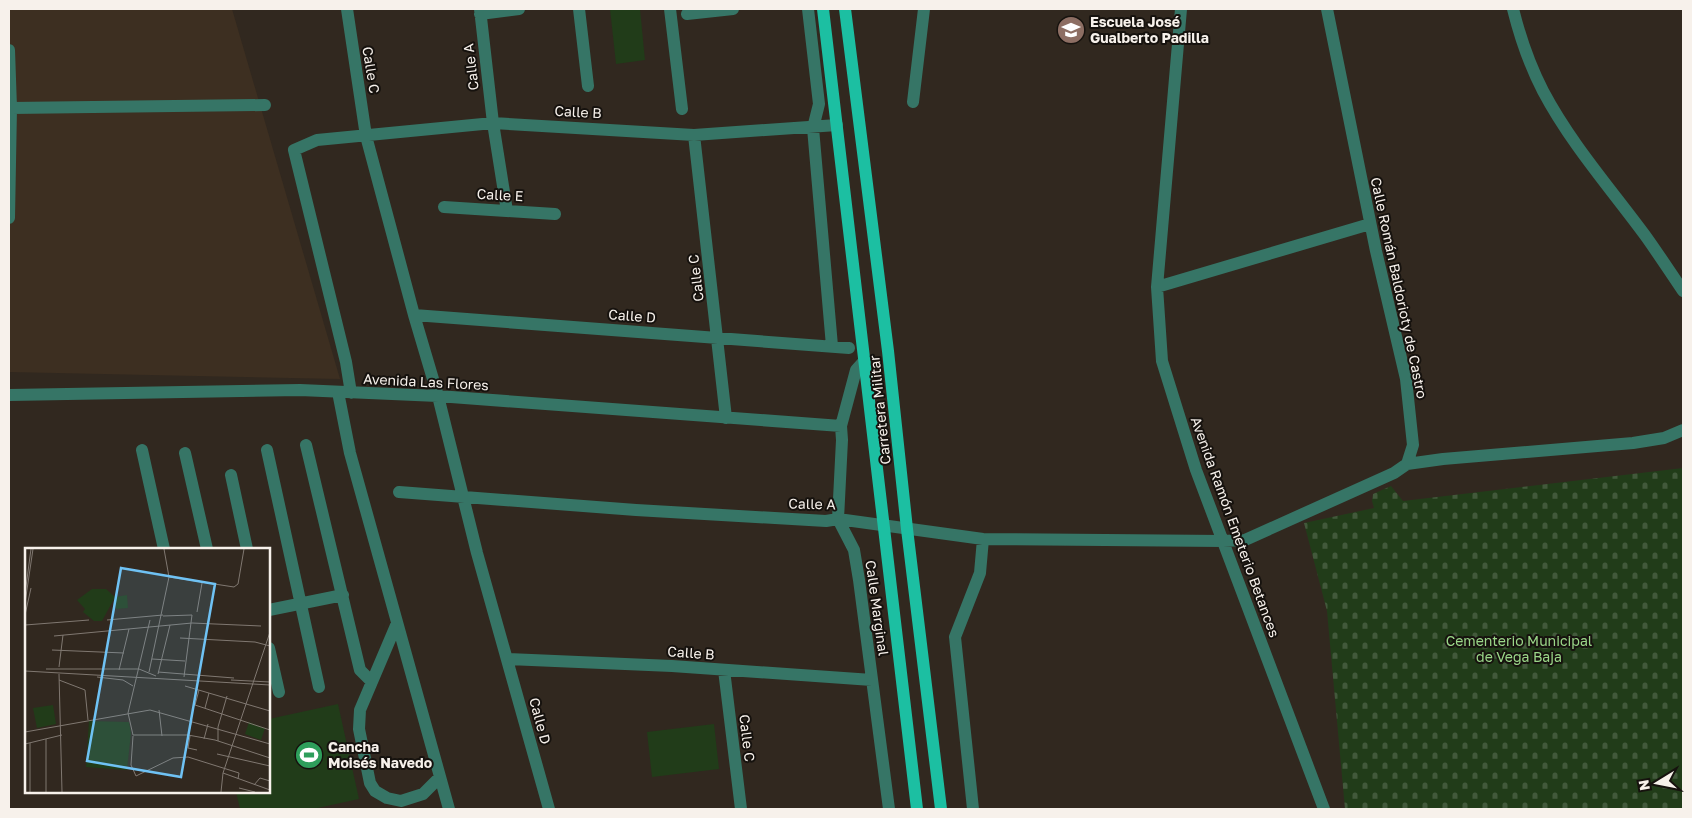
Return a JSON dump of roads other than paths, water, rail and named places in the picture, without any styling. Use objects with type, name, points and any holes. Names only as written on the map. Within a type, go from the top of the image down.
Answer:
[{"type":"main road","name":"Carretera Militar","points":[[823,9],[866,360],[883,526],[917,809]]},
{"type":"main road","name":"Carretera Militar","points":[[845,9],[888,351],[907,529],[941,809]]},
{"type":"street","name":"Calle C","points":[[347,9],[366,136],[414,315]]},
{"type":"street","points":[[480,11],[519,9]]},
{"type":"street","points":[[580,9],[588,86]]},
{"type":"street","points":[[670,9],[682,109]]},
{"type":"street","points":[[687,14],[733,9]]},
{"type":"street","points":[[808,9],[819,104],[813,128],[832,346]]},
{"type":"street","points":[[912,102],[924,9]]},
{"type":"street","name":"Avenida Ramón Emeterio Betances","points":[[1181,9],[1157,287],[1162,361],[1196,470],[1324,809]]},
{"type":"street","name":"Calle Román Baldorioty de Castro","points":[[1327,9],[1370,224],[1406,379],[1413,445],[1407,464]]},
{"type":"street","points":[[1513,9],[1519,33],[1542,90],[1564,128],[1646,237],[1683,291]]},
{"type":"street","name":"Calle A","points":[[480,11],[493,123],[507,210]]},
{"type":"street","points":[[9,50],[11,108],[9,218]]},
{"type":"street","points":[[11,108],[265,106]]},
{"type":"street","name":"Calle B","points":[[352,393],[294,150],[318,140],[493,123],[694,135],[837,125]]},
{"type":"street","name":"Calle C","points":[[694,135],[726,418]]},
{"type":"street","name":"Calle E","points":[[444,207],[555,214]]},
{"type":"street","points":[[1157,287],[1370,224]]},
{"type":"street","name":"Calle D","points":[[549,809],[463,496],[438,396],[414,315],[849,348]]},
{"type":"street","points":[[838,519],[841,426],[856,370],[866,360]]},
{"type":"street","name":"Avenida Las Flores","points":[[9,395],[300,390],[438,396],[841,426]]},
{"type":"street","points":[[338,392],[350,453],[449,809]]},
{"type":"street","points":[[1223,541],[1245,540],[1394,473],[1407,464],[1444,459],[1633,443],[1664,438],[1683,430]]},
{"type":"street","points":[[306,445],[360,670],[372,682]]},
{"type":"street","points":[[142,450],[164,548]]},
{"type":"street","points":[[268,450],[319,687]]},
{"type":"street","points":[[185,454],[207,548]]},
{"type":"street","points":[[231,475],[247,548]]},
{"type":"street","name":"Calle A","points":[[399,492],[759,517],[826,521],[838,519],[983,538],[1223,541]]},
{"type":"street","name":"Calle Marginal","points":[[838,519],[854,550],[889,809]]},
{"type":"street","points":[[973,809],[955,637],[980,573],[983,538]]},
{"type":"street","points":[[270,610],[343,595]]},
{"type":"street","points":[[397,623],[360,710],[359,729],[370,783],[375,791],[387,798],[401,801],[424,794],[440,777]]},
{"type":"street","points":[[270,652],[279,692]]},
{"type":"street","name":"Calle B","points":[[508,659],[872,680]]},
{"type":"street","name":"Calle C","points":[[724,670],[741,809]]},
{"type":"place","name":"Escuela José Gualberto Padilla","points":[[1071,30]]},
{"type":"place","name":"Cancha Moisés Navedo","points":[[309,755]]},
{"type":"park label","name":"Cementerio Municipal de Vega Baja","points":[[1519,650]]}]
